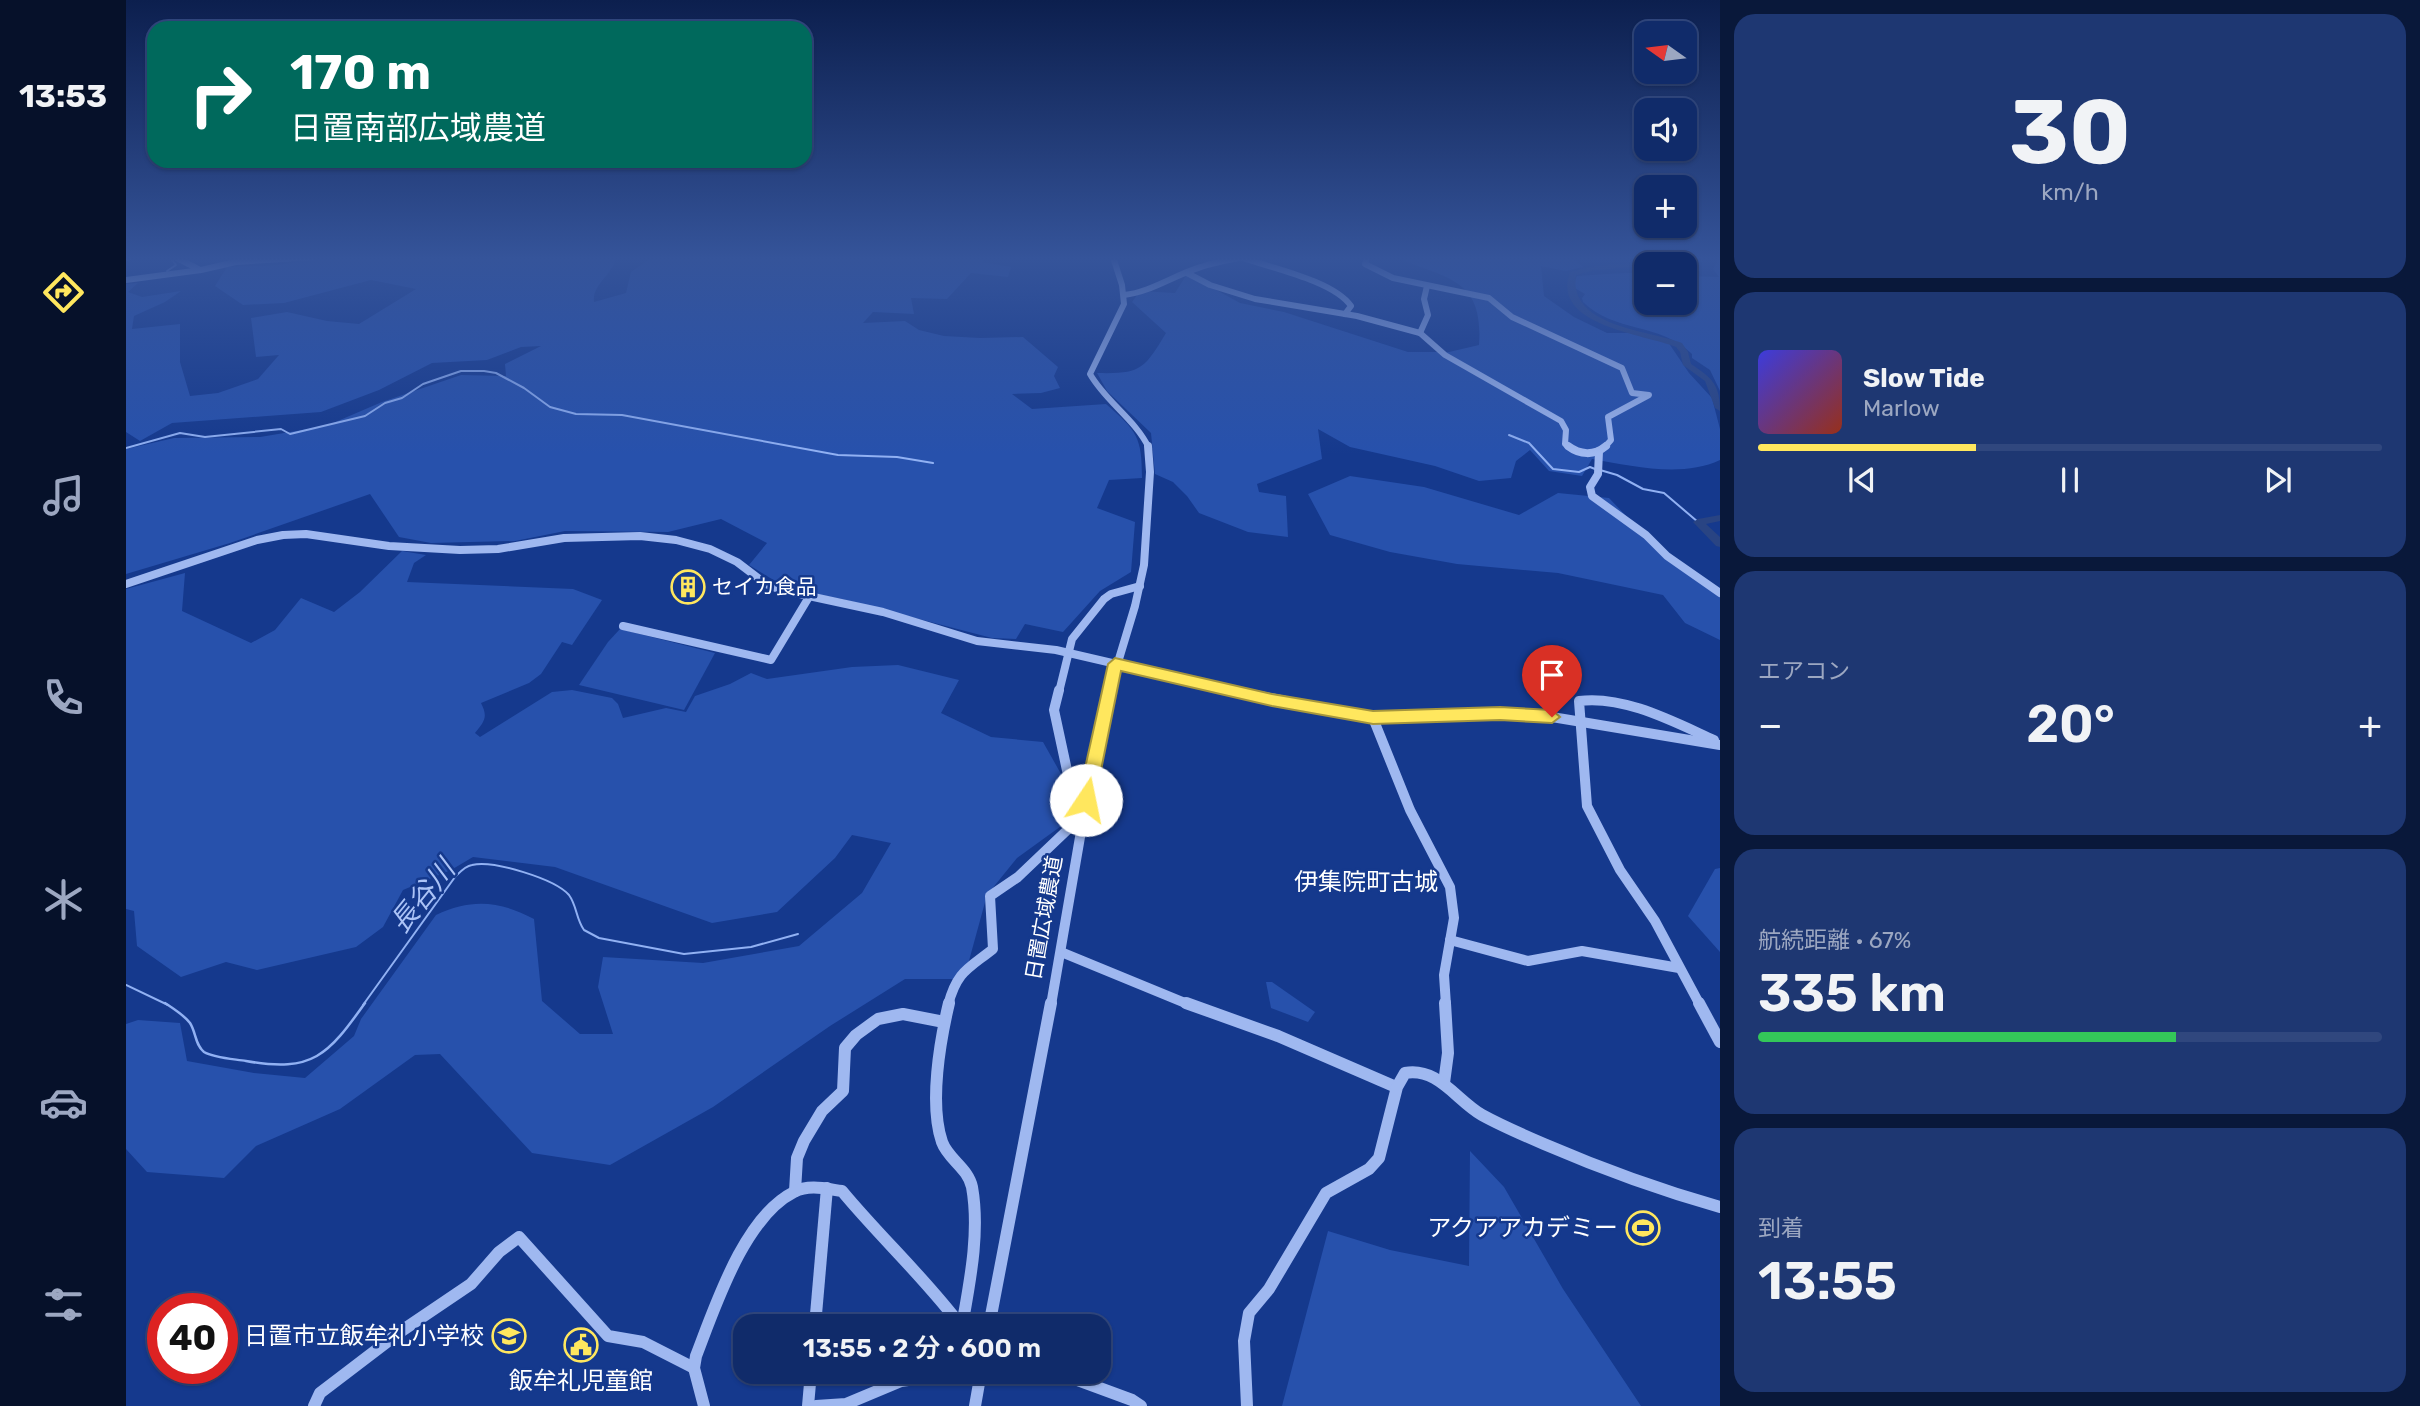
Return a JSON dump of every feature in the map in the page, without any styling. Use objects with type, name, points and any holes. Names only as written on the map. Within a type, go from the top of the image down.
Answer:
[{"type":"street","name":"日置広域農道","points":[[991,1314],[1089,785],[1115,664],[1140,586],[1146,542],[1149,449],[1141,432],[1099,390],[1090,374],[1116,323]]},
{"type":"street","points":[[1379,323],[1420,333],[1442,353],[1552,414],[1566,430],[1565,444],[1569,449],[1589,454],[1599,451],[1611,440],[1606,422],[1608,416],[1613,411],[1644,400],[1649,395],[1632,393],[1622,368],[1524,323]]},
{"type":"street","points":[[1420,333],[1425,323]]},
{"type":"street","points":[[1599,451],[1598,474],[1590,487],[1592,496],[1720,593]]},
{"type":"street","points":[[126,584],[257,540],[283,535],[306,534],[389,546],[460,550],[498,549],[564,538],[640,536],[676,540],[710,550],[737,562],[773,588],[883,612],[977,641],[1069,653],[1272,700],[1373,718],[1500,714],[1552,717],[1720,744]]},
{"type":"street","points":[[1089,785],[1068,775],[1054,715],[1069,653],[1075,634],[1104,599],[1111,594],[1140,586]]},
{"type":"street","points":[[623,626],[771,660],[809,597]]},
{"type":"street","points":[[1720,744],[1684,726],[1601,699],[1579,701],[1587,806],[1620,870],[1655,921],[1720,1042]]},
{"type":"street","points":[[1373,718],[1410,810],[1450,887],[1454,909],[1444,975],[1448,1053],[1444,1083]]},
{"type":"street","points":[[964,1314],[976,1228],[972,1184],[941,1141],[938,1081],[943,1022],[954,987],[968,967],[993,949],[990,896],[1018,877],[1084,814]]},
{"type":"street","points":[[1450,940],[1528,961],[1581,951],[1679,968]]},
{"type":"street","points":[[1060,952],[1222,1018],[1278,1036],[1396,1087]]},
{"type":"street","points":[[795,1191],[797,1155],[814,1123],[835,1094],[842,1091],[845,1048],[856,1035],[878,1019],[903,1014],[943,1022]]},
{"type":"street","points":[[1247,1406],[1244,1341],[1249,1313],[1269,1289],[1326,1193],[1339,1183],[1365,1171],[1379,1159],[1393,1111],[1396,1087],[1402,1075],[1407,1072],[1444,1083],[1478,1112],[1575,1158],[1675,1195],[1720,1206]]},
{"type":"street","points":[[816,1314],[827,1188]]},
{"type":"street","points":[[704,1406],[694,1368],[733,1265],[753,1232],[773,1208],[795,1191],[827,1188],[842,1192],[953,1314]]},
{"type":"street","points":[[314,1406],[320,1393],[400,1332],[471,1284],[499,1252],[519,1237],[608,1336],[627,1336],[653,1343],[694,1368]]},
{"type":"street","points":[[808,1406],[810,1384]]},
{"type":"street","points":[[816,1406],[846,1404],[894,1384]]},
{"type":"street","points":[[975,1406],[979,1384]]},
{"type":"street","points":[[1089,1384],[1141,1406]]},
{"type":"shaded area","points":[[126,323],[133,323],[132,329],[180,324],[180,362],[190,396],[218,393],[258,379],[279,355],[256,357],[252,323],[908,323],[919,330],[944,336],[1023,337],[1058,367],[1054,376],[1060,388],[1041,393],[1012,394],[1032,409],[1106,404],[1136,436],[1141,453],[1142,478],[1109,480],[1097,508],[1135,522],[1131,572],[1100,591],[1063,632],[1025,624],[1016,639],[992,638],[842,599],[788,589],[749,565],[767,543],[721,519],[668,532],[565,531],[515,541],[431,543],[399,537],[370,494],[230,543],[126,574],[126,449],[174,438],[260,437],[326,426],[382,402],[461,375],[506,376],[505,364],[541,346],[521,347],[487,360],[432,363],[379,390],[321,412],[172,423],[140,441],[126,432]]},
{"type":"shaded area","points":[[1155,323],[1317,323],[1408,352],[1449,352],[1479,345],[1479,323],[1586,323],[1607,333],[1641,333],[1668,342],[1689,373],[1712,398],[1720,429],[1720,460],[1690,468],[1657,469],[1592,459],[1582,476],[1549,471],[1530,450],[1516,461],[1511,478],[1479,481],[1435,466],[1350,447],[1318,429],[1322,459],[1257,484],[1259,492],[1286,496],[1288,537],[1248,532],[1199,513],[1173,482],[1155,474],[1151,433],[1107,391],[1097,373],[1132,371],[1146,362],[1166,333]]},
{"type":"shaded area","points":[[1619,323],[1720,323],[1720,391],[1710,370],[1692,358],[1692,354],[1679,344],[1652,332]]},
{"type":"shaded area","points":[[1350,476],[1424,487],[1519,515],[1558,493],[1609,498],[1672,564],[1720,589],[1720,640],[1685,623],[1663,595],[1558,573],[1457,564],[1390,552],[1330,535],[1308,494]]},
{"type":"shaded area","points":[[402,551],[426,555],[414,563],[407,582],[573,589],[602,600],[572,645],[562,642],[541,674],[529,683],[481,703],[484,719],[475,733],[480,737],[552,692],[572,690],[612,698],[618,704],[623,718],[666,708],[686,712],[695,696],[730,684],[751,673],[767,679],[852,667],[898,665],[959,680],[941,713],[991,737],[1043,742],[1082,811],[1017,858],[987,895],[964,979],[905,979],[830,1026],[713,1107],[610,1165],[532,1153],[440,1054],[415,1055],[340,1109],[256,1146],[224,1178],[147,1172],[126,1149],[126,1024],[138,1020],[180,1023],[187,1061],[254,1073],[305,1078],[354,1036],[361,1019],[436,915],[462,906],[486,904],[509,908],[534,919],[542,1001],[580,1034],[613,1034],[598,987],[603,957],[703,963],[799,946],[862,893],[891,843],[852,835],[835,858],[777,912],[712,923],[555,867],[473,857],[451,870],[403,890],[383,927],[356,947],[257,970],[226,962],[181,977],[137,946],[134,911],[126,909],[126,589],[185,573],[182,611],[251,643],[275,630],[301,598],[334,612],[360,592]]},
{"type":"shaded area","points":[[620,629],[715,653],[684,710],[579,685]]},
{"type":"shaded area","points":[[1720,868],[1720,952],[1688,916],[1715,869]]},
{"type":"shaded area","points":[[1266,982],[1272,982],[1315,1012],[1308,1022],[1271,1008]]},
{"type":"shaded area","points":[[1470,1151],[1504,1187],[1563,1289],[1641,1406],[1282,1406],[1328,1231],[1390,1250],[1469,1266]]},
{"type":"waterway","points":[[1602,323],[1679,345],[1687,365],[1709,380],[1720,408]]},
{"type":"waterway","points":[[126,448],[180,433],[205,437],[281,429],[290,434],[365,416],[385,403],[402,398],[423,384],[461,371],[484,371],[496,373],[524,388],[550,407],[576,414],[622,415],[838,455],[897,457],[933,463]]},
{"type":"waterway","points":[[1509,435],[1529,443],[1553,469],[1579,472],[1590,467],[1595,469]]},
{"type":"waterway","points":[[1600,470],[1617,475],[1643,489],[1664,493],[1698,522]]},
{"type":"waterway","points":[[1720,518],[1698,522],[1720,543]]},
{"type":"waterway","name":"長谷川","points":[[363,1005],[455,877],[472,865],[509,868],[538,877],[562,889],[572,899],[584,930],[599,938],[684,954],[751,947],[798,934]]},
{"type":"waterway","name":"長谷川","points":[[126,985],[167,1005]]},
{"type":"waterway","name":"長谷川","points":[[167,1005],[190,1023],[204,1052],[224,1058],[288,1064],[303,1062],[329,1047],[365,1003]]},
{"type":"place","name":"セイカ食品","points":[[688,587]]},
{"type":"place","name":"アクアアカデミー","points":[[1643,1228]]},
{"type":"place","name":"日置市立飯牟礼小学校","points":[[509,1336]]},
{"type":"place","name":"飯牟礼児童館","points":[[581,1345]]},
{"type":"district","name":"伊集院町古城","points":[[1366,882]]},
{"type":"route","points":[[1086,800],[1115,664],[1272,700],[1373,718],[1500,714],[1552,717]]}]
